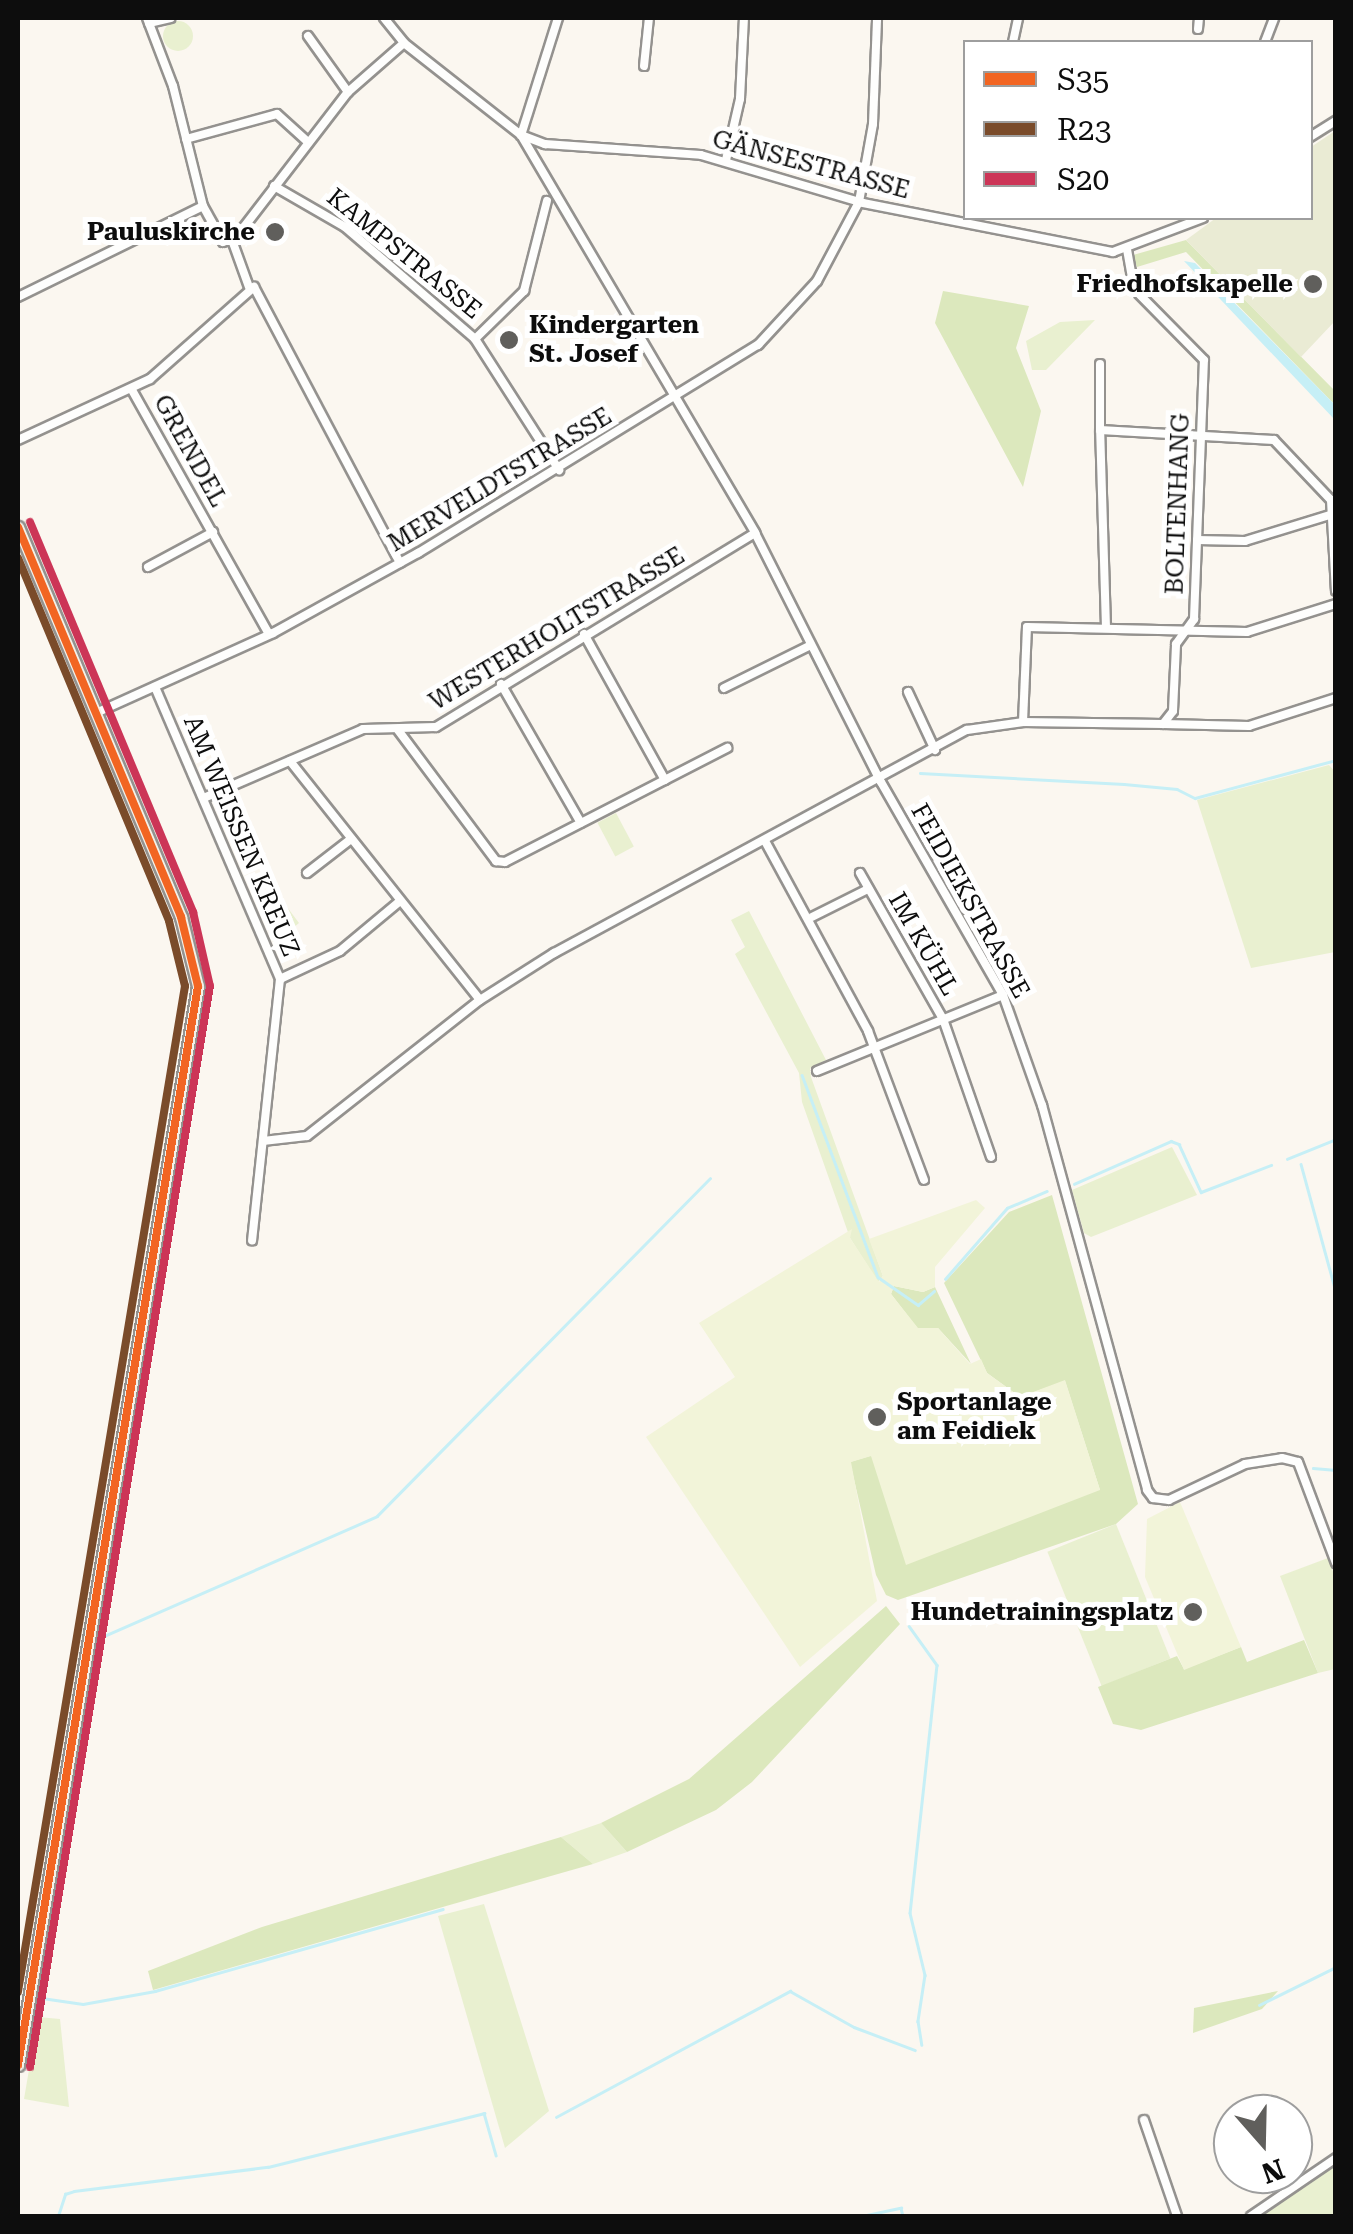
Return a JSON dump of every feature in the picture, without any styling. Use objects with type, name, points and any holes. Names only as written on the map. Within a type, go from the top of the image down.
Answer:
[{"type":"main road","points":[[18,527],[21,545],[188,936],[197,1012],[18,2064]]},
{"type":"street","points":[[170,18],[148,20],[203,206],[221,242],[232,240],[348,92],[404,43]]},
{"type":"street","name":"GÄNSESTRASSE","points":[[384,18],[404,43],[520,135],[545,144],[726,160],[859,202],[1127,251]]},
{"type":"street","points":[[520,135],[558,18]]},
{"type":"street","points":[[644,66],[649,18]]},
{"type":"street","points":[[726,160],[740,98],[744,18]]},
{"type":"street","name":"MERVELDTSTRASSE","points":[[96,713],[270,634],[400,564],[676,398],[779,326],[833,256],[859,202],[873,124],[877,18]]},
{"type":"street","points":[[1198,29],[1200,18]]},
{"type":"street","points":[[308,36],[348,92]]},
{"type":"street","points":[[186,139],[277,114],[308,142]]},
{"type":"street","points":[[1313,135],[1336,121]]},
{"type":"street","name":"FEIDIEKSTRASSE","points":[[520,135],[755,533],[881,782],[1003,995],[1042,1104],[1147,1490],[1154,1498],[1169,1500],[1245,1464],[1282,1458],[1298,1462],[1336,1563]]},
{"type":"street","name":"KAMPSTRASSE","points":[[274,186],[345,227],[475,339],[559,470]]},
{"type":"street","points":[[475,339],[524,292],[547,201]]},
{"type":"street","points":[[18,297],[203,206]]},
{"type":"street","points":[[1010,232],[1013,220]]},
{"type":"street","points":[[1127,251],[1198,220]]},
{"type":"street","points":[[232,240],[245,291]]},
{"type":"street","name":"BOLTENHANG","points":[[1127,251],[1134,288],[1204,360],[1194,619],[1176,644],[1173,711],[1163,724]]},
{"type":"street","points":[[18,440],[132,390],[245,291]]},
{"type":"street","points":[[245,291],[266,300],[400,564]]},
{"type":"street","points":[[1100,364],[1106,628]]},
{"type":"street","name":"GRENDEL","points":[[132,390],[270,634]]},
{"type":"street","points":[[1100,430],[1274,440],[1330,498],[1336,591]]},
{"type":"street","points":[[1197,540],[1245,541],[1332,514]]},
{"type":"street","name":"GRENDEL","points":[[148,568],[213,532]]},
{"type":"street","name":"WESTERHOLTSTRASSE","points":[[206,797],[363,729],[436,728],[502,684],[755,533]]},
{"type":"street","points":[[1023,722],[1027,627],[1248,632],[1336,604]]},
{"type":"street","points":[[584,634],[665,780]]},
{"type":"street","points":[[724,688],[811,645]]},
{"type":"street","points":[[502,684],[581,823]]},
{"type":"street","name":"AM WEISSEN KREUZ","points":[[155,687],[206,797],[280,979],[252,1241]]},
{"type":"street","points":[[908,692],[935,750]]},
{"type":"street","points":[[263,1141],[307,1136],[480,1000],[554,953],[881,782],[966,730],[1023,722],[1249,726],[1336,698]]},
{"type":"street","points":[[398,730],[496,861],[581,823],[727,748]]},
{"type":"street","points":[[290,761],[480,1000]]},
{"type":"street","points":[[307,873],[351,839]]},
{"type":"street","points":[[766,841],[812,917],[873,1047],[924,1180]]},
{"type":"street","name":"IM KÜHL","points":[[860,873],[942,1019],[991,1157]]},
{"type":"street","name":"IM KÜHL","points":[[812,917],[868,888]]},
{"type":"street","points":[[280,979],[340,950],[400,901]]},
{"type":"street","name":"IM KÜHL","points":[[817,1071],[1003,995]]},
{"type":"street","points":[[1144,2120],[1177,2216]]},
{"type":"street","points":[[1250,2216],[1336,2158]]},
{"type":"green space","points":[[178,21],[189,25],[193,36],[189,47],[178,51],[167,47],[163,36],[167,25]]},
{"type":"green space","points":[[1335,131],[1335,321],[1301,357],[1186,240],[1213,220],[1313,220],[1313,146]]},
{"type":"green space","points":[[1186,240],[1335,391],[1335,405],[1186,252],[1137,267],[1133,255]]},
{"type":"green space","points":[[943,291],[1029,306],[1016,348],[1041,411],[1023,487],[935,323]]},
{"type":"green space","points":[[1095,320],[1046,370],[1032,370],[1026,341],[1060,322]]},
{"type":"green space","points":[[1329,765],[1336,773],[1335,952],[1251,968],[1197,800]]},
{"type":"green space","points":[[616,813],[634,847],[615,856],[597,823]]},
{"type":"green space","points":[[278,895],[299,923],[274,944],[262,907]]},
{"type":"green space","points":[[749,911],[826,1060],[810,1068],[811,1077],[883,1276],[878,1282],[850,1238],[802,1102],[799,1073],[735,954],[745,947],[731,920]]},
{"type":"green space","points":[[1172,1147],[1197,1195],[1091,1237],[1084,1233],[1072,1190]]},
{"type":"green space","points":[[1052,1195],[1138,1504],[1116,1524],[898,1600],[886,1595],[876,1575],[850,1462],[870,1456],[1100,1490],[1065,1381],[1020,1397],[987,1373],[944,1283],[1009,1212]]},
{"type":"green space","name":"Sportanlage am Feidiek","points":[[976,1200],[985,1208],[935,1267],[935,1287],[923,1292],[894,1286],[891,1294],[918,1328],[938,1328],[970,1364],[981,1359],[987,1373],[1020,1397],[1065,1380],[1100,1490],[906,1565],[871,1456],[851,1462],[877,1601],[800,1667],[646,1437],[735,1377],[699,1323],[852,1229],[850,1238],[879,1282],[883,1276],[869,1239]]},
{"type":"green space","points":[[894,1286],[923,1292],[935,1287],[971,1364],[938,1328],[918,1329],[891,1294]]},
{"type":"green space","name":"Hundetrainingsplatz","points":[[1180,1502],[1241,1647],[1184,1670],[1145,1577],[1147,1519]]},
{"type":"green space","points":[[1116,1524],[1170,1658],[1102,1686],[1047,1552]]},
{"type":"green space","points":[[1328,1558],[1335,1577],[1335,1669],[1318,1673],[1280,1576]]},
{"type":"green space","points":[[886,1606],[900,1624],[752,1782],[716,1810],[627,1852],[601,1823],[689,1779]]},
{"type":"green space","points":[[1304,1640],[1318,1673],[1141,1730],[1113,1724],[1098,1687],[1177,1656],[1184,1669],[1241,1647],[1247,1662]]},
{"type":"green space","points":[[601,1823],[627,1852],[593,1864],[561,1837]]},
{"type":"green space","points":[[561,1837],[593,1864],[153,1990],[148,1971],[262,1927]]},
{"type":"green space","points":[[484,1904],[549,2111],[505,2148],[438,1916]]},
{"type":"green space","points":[[1278,1991],[1262,2009],[1193,2033],[1194,2008]]},
{"type":"green space","points":[[38,2017],[60,2019],[69,2107],[24,2099]]},
{"type":"green space","points":[[1335,2164],[1335,2216],[1259,2216],[1291,2194],[1313,2194],[1313,2179]]},
{"type":"water","points":[[1184,261],[1195,263],[1335,405],[1335,420]]},
{"type":"waterway","points":[[920,773],[1124,784],[1177,789],[1195,798],[1336,760]]},
{"type":"waterway","points":[[802,1075],[878,1277],[918,1305],[934,1291]]},
{"type":"waterway","points":[[1287,1159],[1336,1139]]},
{"type":"waterway","points":[[1074,1184],[1171,1141],[1179,1144],[1201,1192],[1271,1165]]},
{"type":"waterway","points":[[1301,1164],[1336,1292]]},
{"type":"waterway","points":[[102,1637],[377,1516],[710,1178]]},
{"type":"waterway","points":[[945,1279],[1007,1208],[1047,1191]]},
{"type":"waterway","points":[[1313,1468],[1336,1470]]},
{"type":"waterway","points":[[909,1626],[937,1665],[910,1913],[925,1975],[918,2021],[922,2045]]},
{"type":"waterway","points":[[42,1998],[83,2004],[155,1991],[443,1909]]},
{"type":"waterway","points":[[1259,2005],[1336,1967]]},
{"type":"waterway","points":[[556,2117],[790,1991],[854,2027],[915,2050]]},
{"type":"waterway","points":[[58,2216],[65,2194],[74,2191],[268,2167],[484,2113],[496,2155]]},
{"type":"waterway","points":[[862,2216],[901,2208],[903,2216]]},
{"type":"waterway","points":[[836,2216],[856,2216]]},
{"type":"transit line","name":"S20","points":[[30,522],[193,912],[210,986],[30,2067]]},
{"type":"transit line","name":"S35","points":[[18,527],[181,917],[198,986],[18,2065]]},
{"type":"transit line","name":"R23","points":[[18,558],[169,921],[185,986],[18,1992]]},
{"type":"place","name":"Pauluskirche","points":[[275,232]]},
{"type":"place","name":"Friedhofskapelle","points":[[1313,284]]},
{"type":"place","name":"Kindergarten St. Josef","points":[[509,340]]},
{"type":"place","name":"Sportanlage am Feidiek","points":[[877,1417]]},
{"type":"place","name":"Hundetrainingsplatz","points":[[1193,1612]]}]
